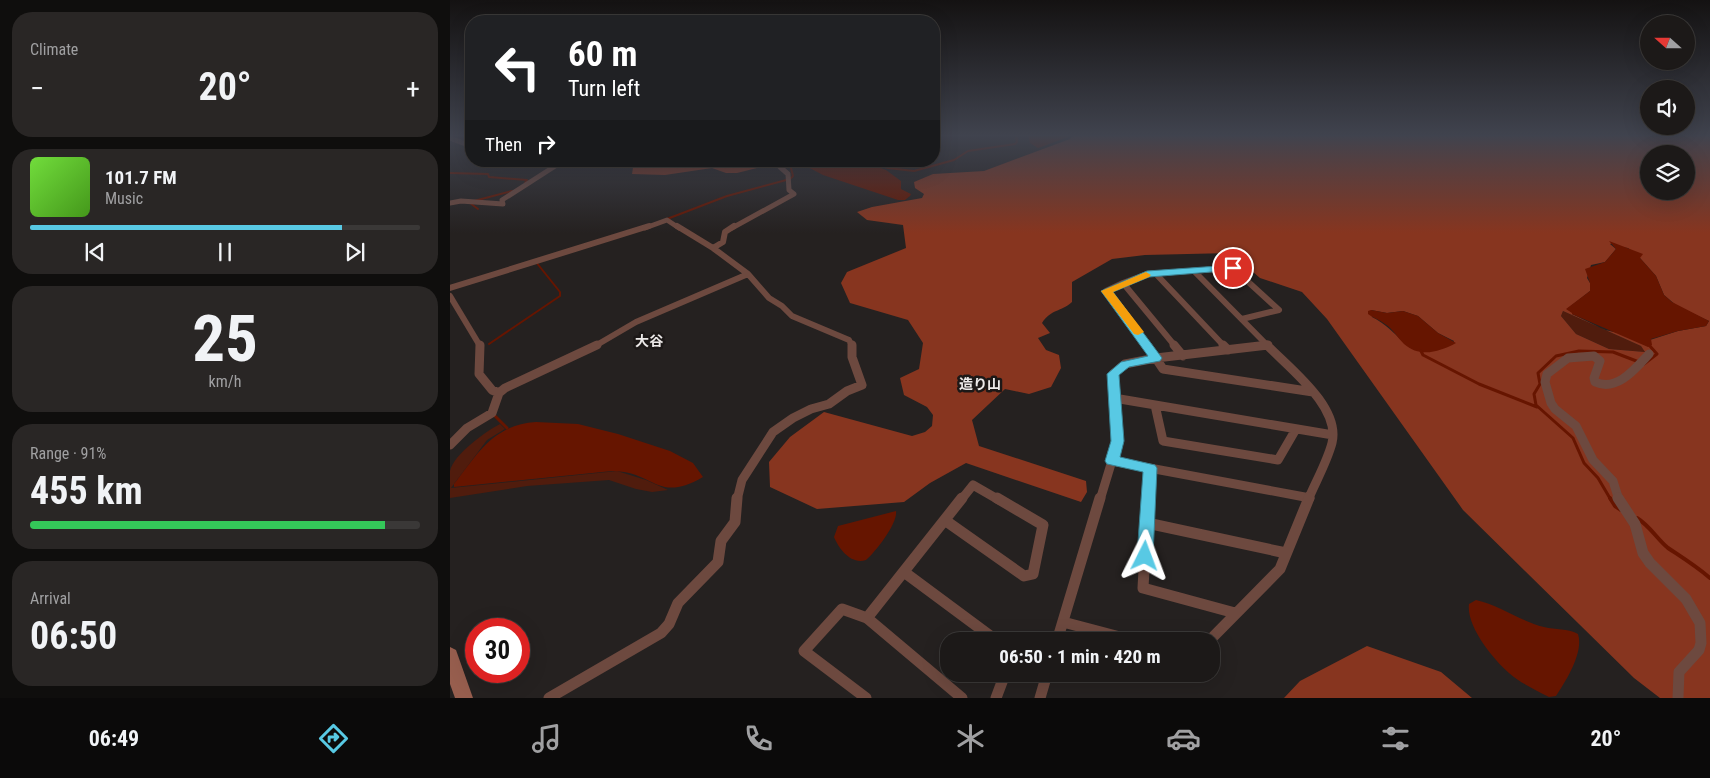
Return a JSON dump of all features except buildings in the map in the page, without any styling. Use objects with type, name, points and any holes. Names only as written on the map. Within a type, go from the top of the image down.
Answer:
[{"type":"main road","points":[[450,656],[464,698]]},
{"type":"street","points":[[450,203],[461,200],[504,204],[502,200],[554,168]]},
{"type":"street","points":[[713,248],[723,242],[725,232],[729,229],[794,194],[788,190],[788,174],[781,168]]},
{"type":"street","points":[[450,288],[590,244],[615,239],[668,220],[713,248],[748,274],[769,298],[782,306],[792,316],[849,340],[852,344],[852,357],[862,385],[847,391],[829,404],[811,409],[793,418],[773,432],[742,480],[737,496],[734,522],[721,541],[718,562],[678,603],[669,624],[660,633],[549,698]]},
{"type":"street","points":[[1242,319],[1279,310],[1233,268],[1147,274],[1106,291],[1163,369],[1313,392]]},
{"type":"street","points":[[1194,270],[1313,392],[1328,411],[1333,427],[1332,442],[1280,569],[1217,632]]},
{"type":"street","points":[[450,445],[467,428],[492,412],[500,393],[505,388],[597,346],[636,322],[748,274]]},
{"type":"street","points":[[1156,274],[1228,350]]},
{"type":"street","points":[[1123,283],[1183,356]]},
{"type":"street","points":[[450,296],[481,347],[481,355],[476,367],[478,375],[495,392],[500,393]]},
{"type":"street","points":[[1060,632],[1118,441],[1113,374],[1125,364],[1156,358],[1268,345]]},
{"type":"street","points":[[1649,354],[1616,383],[1604,386],[1598,384],[1594,378],[1600,361],[1594,356],[1568,358],[1547,374],[1545,382],[1551,403],[1580,430],[1593,460],[1613,481],[1618,498],[1635,524],[1643,553],[1650,563],[1686,599],[1700,623],[1702,643],[1699,650],[1679,672],[1678,698]]},
{"type":"street","points":[[1114,398],[1333,435]]},
{"type":"street","points":[[1155,405],[1163,440],[1278,460],[1296,429]]},
{"type":"street","points":[[1112,461],[1310,498]]},
{"type":"street","points":[[1150,468],[1143,588],[1235,613]]},
{"type":"street","points":[[867,618],[973,485],[1043,525],[1033,574],[1024,576],[946,521]]},
{"type":"street","points":[[1147,523],[1286,552]]},
{"type":"street","points":[[904,572],[986,632]]},
{"type":"street","points":[[866,698],[804,650],[842,610],[867,618],[962,698]]},
{"type":"street","points":[[1063,622],[1101,632]]},
{"type":"street","points":[[996,698],[1002,682]]},
{"type":"street","points":[[1040,698],[1045,682]]},
{"type":"shaded area","points":[[633,168],[759,168],[737,173],[726,173],[712,168],[665,175],[632,174]]},
{"type":"shaded area","points":[[809,168],[879,168],[901,181],[901,189],[911,194],[905,200],[898,200],[823,175]]},
{"type":"shaded area","points":[[993,168],[1640,168],[1640,200],[1695,200],[1695,168],[1710,168],[1710,698],[1660,698],[1634,678],[1463,510],[1327,319],[1302,292],[1260,278],[1231,253],[1145,255],[1112,259],[1072,282],[1072,302],[1045,318],[1042,323],[1050,333],[1038,338],[1046,350],[1059,355],[1061,368],[1051,387],[1029,394],[1005,389],[972,420],[979,446],[1086,481],[1087,492],[1081,502],[966,463],[930,483],[904,502],[817,509],[770,487],[769,462],[790,437],[824,412],[912,436],[925,432],[932,426],[933,415],[927,407],[904,395],[900,378],[919,369],[923,343],[908,320],[850,303],[841,283],[847,272],[906,248],[903,225],[867,220],[857,212],[872,207],[922,198],[924,194],[915,188],[914,182],[933,174],[984,171]],"holes":[[[1613,243],[1628,248],[1640,258],[1656,276],[1664,295],[1677,306],[1709,321],[1706,326],[1678,331],[1650,340],[1606,330],[1641,346],[1645,352],[1609,349],[1576,334],[1561,316],[1563,311],[1601,328],[1572,314],[1567,309],[1590,291],[1590,283],[1587,278],[1591,265],[1605,262],[1616,249],[1610,244]],[[1371,310],[1387,313],[1403,311],[1418,316],[1438,333],[1454,341],[1453,344],[1437,350],[1415,350],[1372,317]]]},
{"type":"shaded area","points":[[1609,241],[1643,254],[1640,258],[1656,276],[1664,295],[1672,302],[1709,321],[1706,326],[1678,331],[1651,339],[1652,345],[1648,347],[1572,314],[1566,309],[1590,291],[1590,283],[1585,269],[1605,262],[1616,249]]},
{"type":"shaded area","points":[[1368,311],[1387,313],[1403,311],[1418,316],[1438,333],[1456,343],[1436,351],[1416,351],[1404,344],[1388,326],[1368,314]]},
{"type":"shaded area","points":[[1563,311],[1641,346],[1645,352],[1609,349],[1576,334],[1561,316]]},
{"type":"shaded area","points":[[536,422],[578,424],[618,434],[670,451],[693,463],[703,477],[688,484],[665,487],[626,472],[612,471],[454,487],[454,484],[488,442],[508,429],[521,424]]},
{"type":"shaded area","points":[[500,424],[505,429],[487,440],[451,488],[617,471],[646,480],[668,490],[652,492],[609,480],[527,486],[450,498],[450,471],[457,458],[486,432]]},
{"type":"shaded area","points":[[896,511],[894,522],[890,529],[866,560],[855,560],[846,555],[834,537],[838,526]]},
{"type":"shaded area","points":[[1476,600],[1493,605],[1535,624],[1578,634],[1579,641],[1576,658],[1569,675],[1556,696],[1549,697],[1513,677],[1489,651],[1476,632],[1469,613],[1469,604]]},
{"type":"shaded area","points":[[1367,646],[1441,672],[1472,698],[1284,698],[1300,681]]},
{"type":"waterway","points":[[667,219],[727,196],[790,179],[793,176],[791,168]]},
{"type":"waterway","points":[[887,168],[914,171],[926,168]]},
{"type":"waterway","points":[[450,173],[488,174],[489,177],[527,180],[525,183]]},
{"type":"waterway","points":[[474,201],[512,191]]},
{"type":"waterway","points":[[470,203],[478,209]]},
{"type":"waterway","points":[[489,344],[560,296],[560,292],[536,262]]},
{"type":"waterway","points":[[1644,364],[1657,354],[1649,345]]},
{"type":"waterway","points":[[1421,351],[1423,355],[1479,384],[1537,407]]},
{"type":"waterway","points":[[1611,500],[1598,478],[1584,463],[1573,438],[1536,405],[1534,394],[1540,384],[1538,373],[1556,356],[1579,351],[1613,352],[1639,362]]},
{"type":"waterway","points":[[493,414],[507,428]]},
{"type":"waterway","points":[[1610,498],[1615,506],[1621,510]]},
{"type":"waterway","points":[[1637,518],[1668,548],[1710,578]]},
{"type":"slow traffic","points":[[1138,332],[1106,291],[1146,275]]},
{"type":"district","name":"大谷","points":[[649,341]]},
{"type":"district","name":"造り山","points":[[980,384]]},
{"type":"route","points":[[1145,556],[1150,468],[1112,461],[1118,441],[1113,374],[1125,364],[1156,358],[1106,291],[1147,274],[1233,268]]}]
